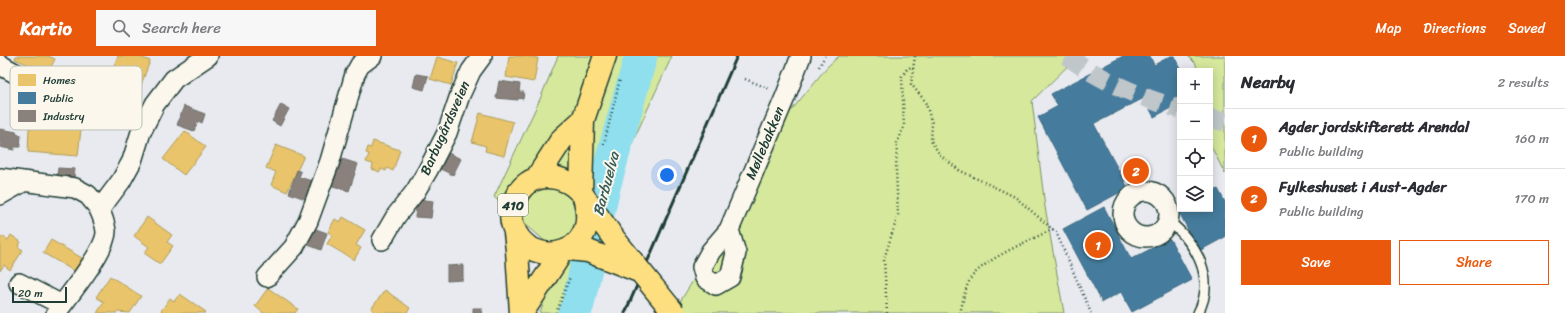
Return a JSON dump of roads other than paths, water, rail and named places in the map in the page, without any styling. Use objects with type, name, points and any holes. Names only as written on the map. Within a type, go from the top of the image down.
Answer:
[{"type":"main road","name":"410","points":[[521,313],[566,250],[582,237],[588,222],[588,210],[582,195],[583,120],[605,56]]},
{"type":"main road","name":"410","points":[[536,179],[562,139],[583,120]]},
{"type":"main road","name":"410","points":[[521,313],[515,233],[511,221],[511,212],[517,195],[525,185],[536,179],[546,177],[558,178],[570,182],[582,195],[674,313]]},
{"type":"main road","name":"410","points":[[515,233],[525,246],[542,253],[555,254],[566,250],[588,251],[640,271]]},
{"type":"street","points":[[267,277],[294,248],[308,221],[330,160],[355,74],[360,65],[372,56]]},
{"type":"street","name":"Barbugårdsveien","points":[[382,240],[396,216],[416,192],[428,170],[447,133],[460,95],[471,72],[482,56]]},
{"type":"street","name":"Møllebakken","points":[[729,230],[801,56]]},
{"type":"street","points":[[142,130],[155,104],[174,79],[204,57]]},
{"type":"street","points":[[0,64],[10,71]]},
{"type":"street","points":[[142,116],[147,119]]},
{"type":"street","points":[[98,207],[103,205],[121,181],[132,161],[142,130]]},
{"type":"street","points":[[0,178],[75,188],[88,195],[98,207],[106,232],[103,242],[88,270],[59,309],[19,283]]},
{"type":"street","points":[[0,195],[23,182]]},
{"type":"lane","points":[[1168,220],[1186,237],[1195,252],[1205,275],[1206,288],[1198,313]]},
{"type":"waterway","name":"Barbuelva","points":[[574,313],[578,304],[604,187],[641,56]]},
{"type":"tunnel","points":[[1067,56],[1107,81],[1135,94],[1177,108]]},
{"type":"tunnel","points":[[1213,119],[1225,122]]},
{"type":"railway","points":[[625,313],[737,56]]},
{"type":"place","name":"Fylkeshuset i Aust-Agder","points":[[1136,171]]},
{"type":"place","name":"Agder jordskifterett Arendal","points":[[1098,245]]}]
